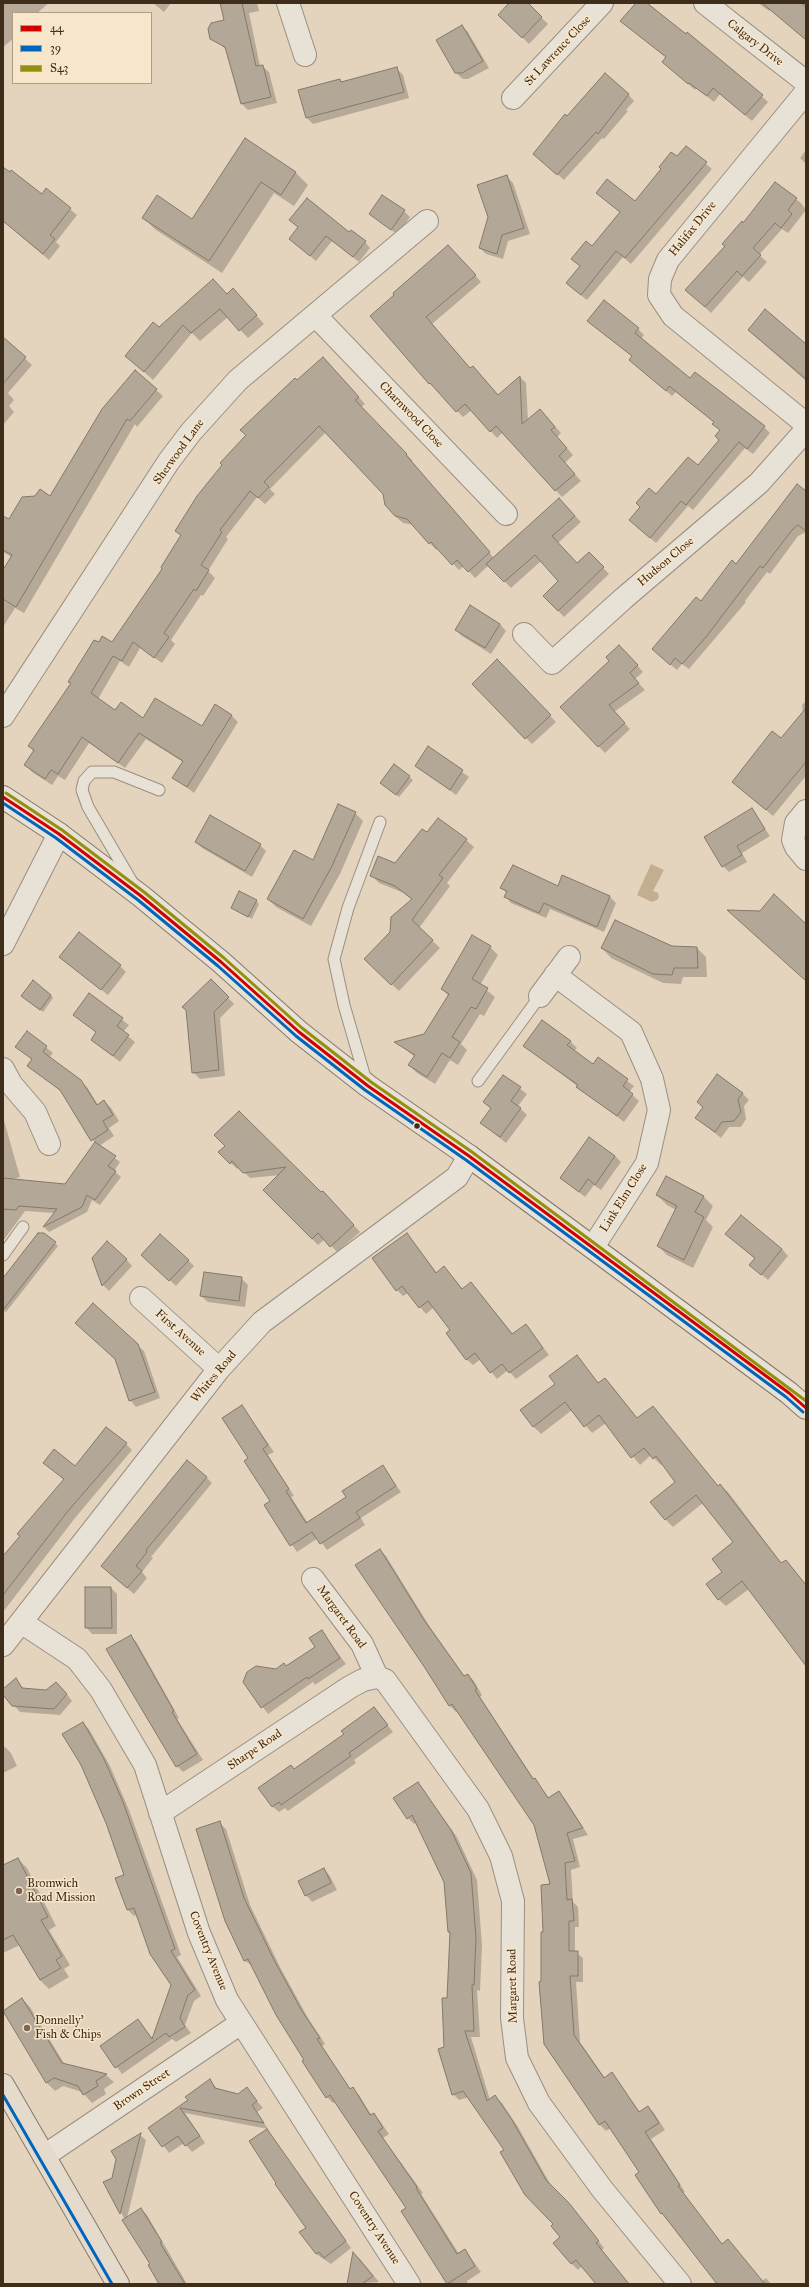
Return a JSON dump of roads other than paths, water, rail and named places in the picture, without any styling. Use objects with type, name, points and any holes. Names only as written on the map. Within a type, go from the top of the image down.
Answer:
[{"type":"main road","points":[[3,2085],[118,2284]]},
{"type":"street","points":[[288,3],[305,55]]},
{"type":"street","name":"St Lawrence Close","points":[[513,98],[602,3]]},
{"type":"street","name":"Calgary Drive","points":[[705,3],[806,82]]},
{"type":"street","name":"Halifax Drive","points":[[806,92],[668,260],[660,279],[659,294],[673,316],[806,424]]},
{"type":"street","name":"Sherwood Lane","points":[[3,716],[169,461],[191,432],[238,380],[316,316],[427,221]]},
{"type":"street","name":"Charnwood Close","points":[[316,316],[506,514]]},
{"type":"street","name":"Hudson Close","points":[[524,634],[552,663],[624,598],[759,483],[806,430]]},
{"type":"street","points":[[3,797],[58,834],[141,896],[221,962],[298,1032],[368,1086],[469,1156],[593,1247],[784,1389],[806,1408]]},
{"type":"street","points":[[801,817],[793,840],[796,847],[806,859]]},
{"type":"street","points":[[3,944],[58,834]]},
{"type":"street","points":[[540,996],[569,957]]},
{"type":"street","name":"Link Elm Close","points":[[555,975],[631,1032],[652,1079],[659,1110],[647,1163],[593,1247]]},
{"type":"street","points":[[3,1069],[11,1084],[35,1112],[49,1144]]},
{"type":"street","name":"Whites Road","points":[[3,1645],[219,1369],[262,1322],[281,1306],[457,1177],[469,1156]]},
{"type":"street","name":"First Avenue","points":[[141,1298],[219,1369]]},
{"type":"street","name":"Margaret Road","points":[[313,1579],[362,1644],[377,1677],[385,1680],[478,1809],[501,1856],[513,1902],[512,2018],[517,2058],[536,2097],[602,2189],[680,2284]]},
{"type":"street","name":"Coventry Avenue","points":[[21,1622],[77,1659],[101,1690],[146,1765],[199,1933],[227,2000],[409,2284]]},
{"type":"street","name":"Sharpe Road","points":[[160,1813],[350,1687],[363,1680],[377,1677]]},
{"type":"street","name":"Brown Street","points":[[44,2156],[241,2023]]},
{"type":"lane","points":[[141,896],[98,827],[82,790],[84,781],[92,772],[100,770],[128,776],[159,790]]},
{"type":"lane","points":[[368,1086],[344,1005],[334,959],[348,908],[380,822]]},
{"type":"lane","points":[[478,1081],[540,996]]},
{"type":"lane","points":[[3,1255],[23,1227]]},
{"type":"place","name":"Bromwich Road Mission","points":[[19,1891]]},
{"type":"place","name":"Donnelly' Fish & Chips","points":[[27,2028]]}]
